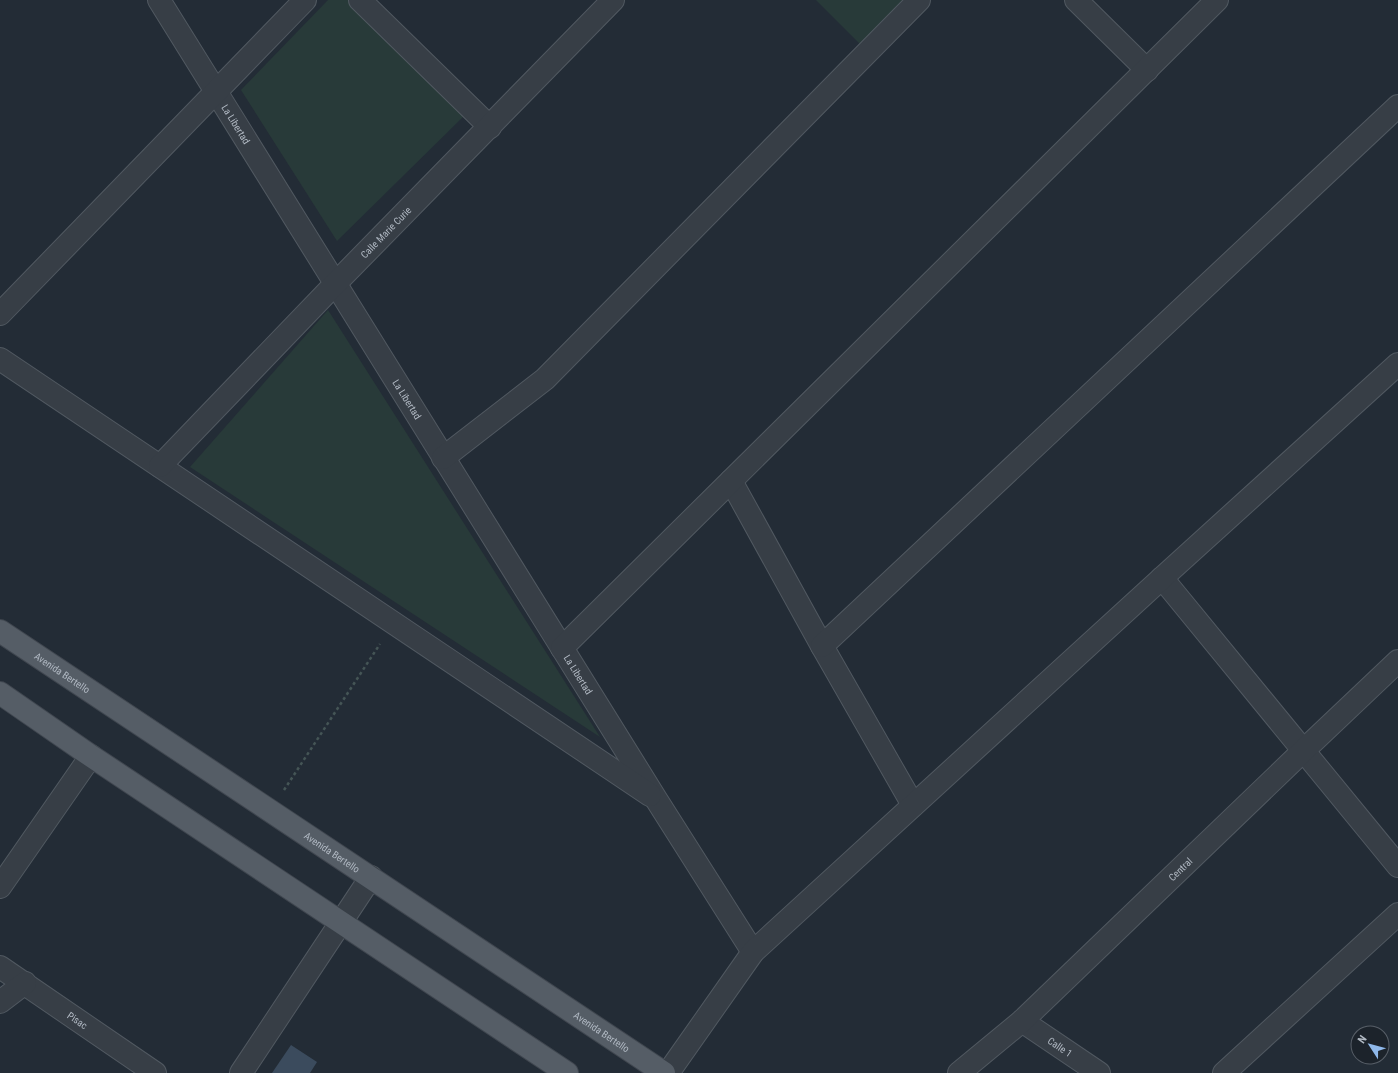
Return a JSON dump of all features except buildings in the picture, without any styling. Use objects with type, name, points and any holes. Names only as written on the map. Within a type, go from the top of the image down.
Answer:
[{"type":"main road","name":"Avenida Bertello","points":[[0,631],[664,1073]]},
{"type":"main road","points":[[0,693],[91,756],[567,1073]]},
{"type":"street","name":"La Libertad","points":[[159,0],[443,458],[753,952]]},
{"type":"street","points":[[0,314],[305,0]]},
{"type":"street","points":[[360,0],[490,127]]},
{"type":"street","name":"Calle Marie Curie","points":[[160,466],[613,0]]},
{"type":"street","points":[[443,458],[545,379],[919,0]]},
{"type":"street","points":[[1076,0],[1147,70]]},
{"type":"street","points":[[562,648],[1217,0]]},
{"type":"street","points":[[822,646],[1398,106]]},
{"type":"street","points":[[0,359],[656,799]]},
{"type":"street","points":[[668,1073],[753,952],[1398,364]]},
{"type":"street","points":[[731,481],[822,646],[913,805]]},
{"type":"street","points":[[1162,578],[1398,866]]},
{"type":"street","name":"Central","points":[[959,1073],[1022,1021],[1303,750],[1398,662]]},
{"type":"street","points":[[0,887],[91,756]]},
{"type":"street","points":[[241,1073],[371,877]]},
{"type":"street","points":[[1224,1073],[1398,914]]},
{"type":"street","name":"Pisac","points":[[0,967],[155,1073]]},
{"type":"street","points":[[0,1002],[25,983]]},
{"type":"street","name":"Calle 1","points":[[1022,1021],[1099,1073]]},
{"type":"path","points":[[270,811],[394,623]]},
{"type":"shaded area","points":[[328,0],[353,0],[466,114],[337,241],[241,90]]},
{"type":"shaded area","points":[[816,0],[904,0],[860,44]]},
{"type":"shaded area","points":[[328,310],[600,737],[190,467]]},
{"type":"water","points":[[291,1045],[317,1062],[310,1073],[272,1073]]}]
